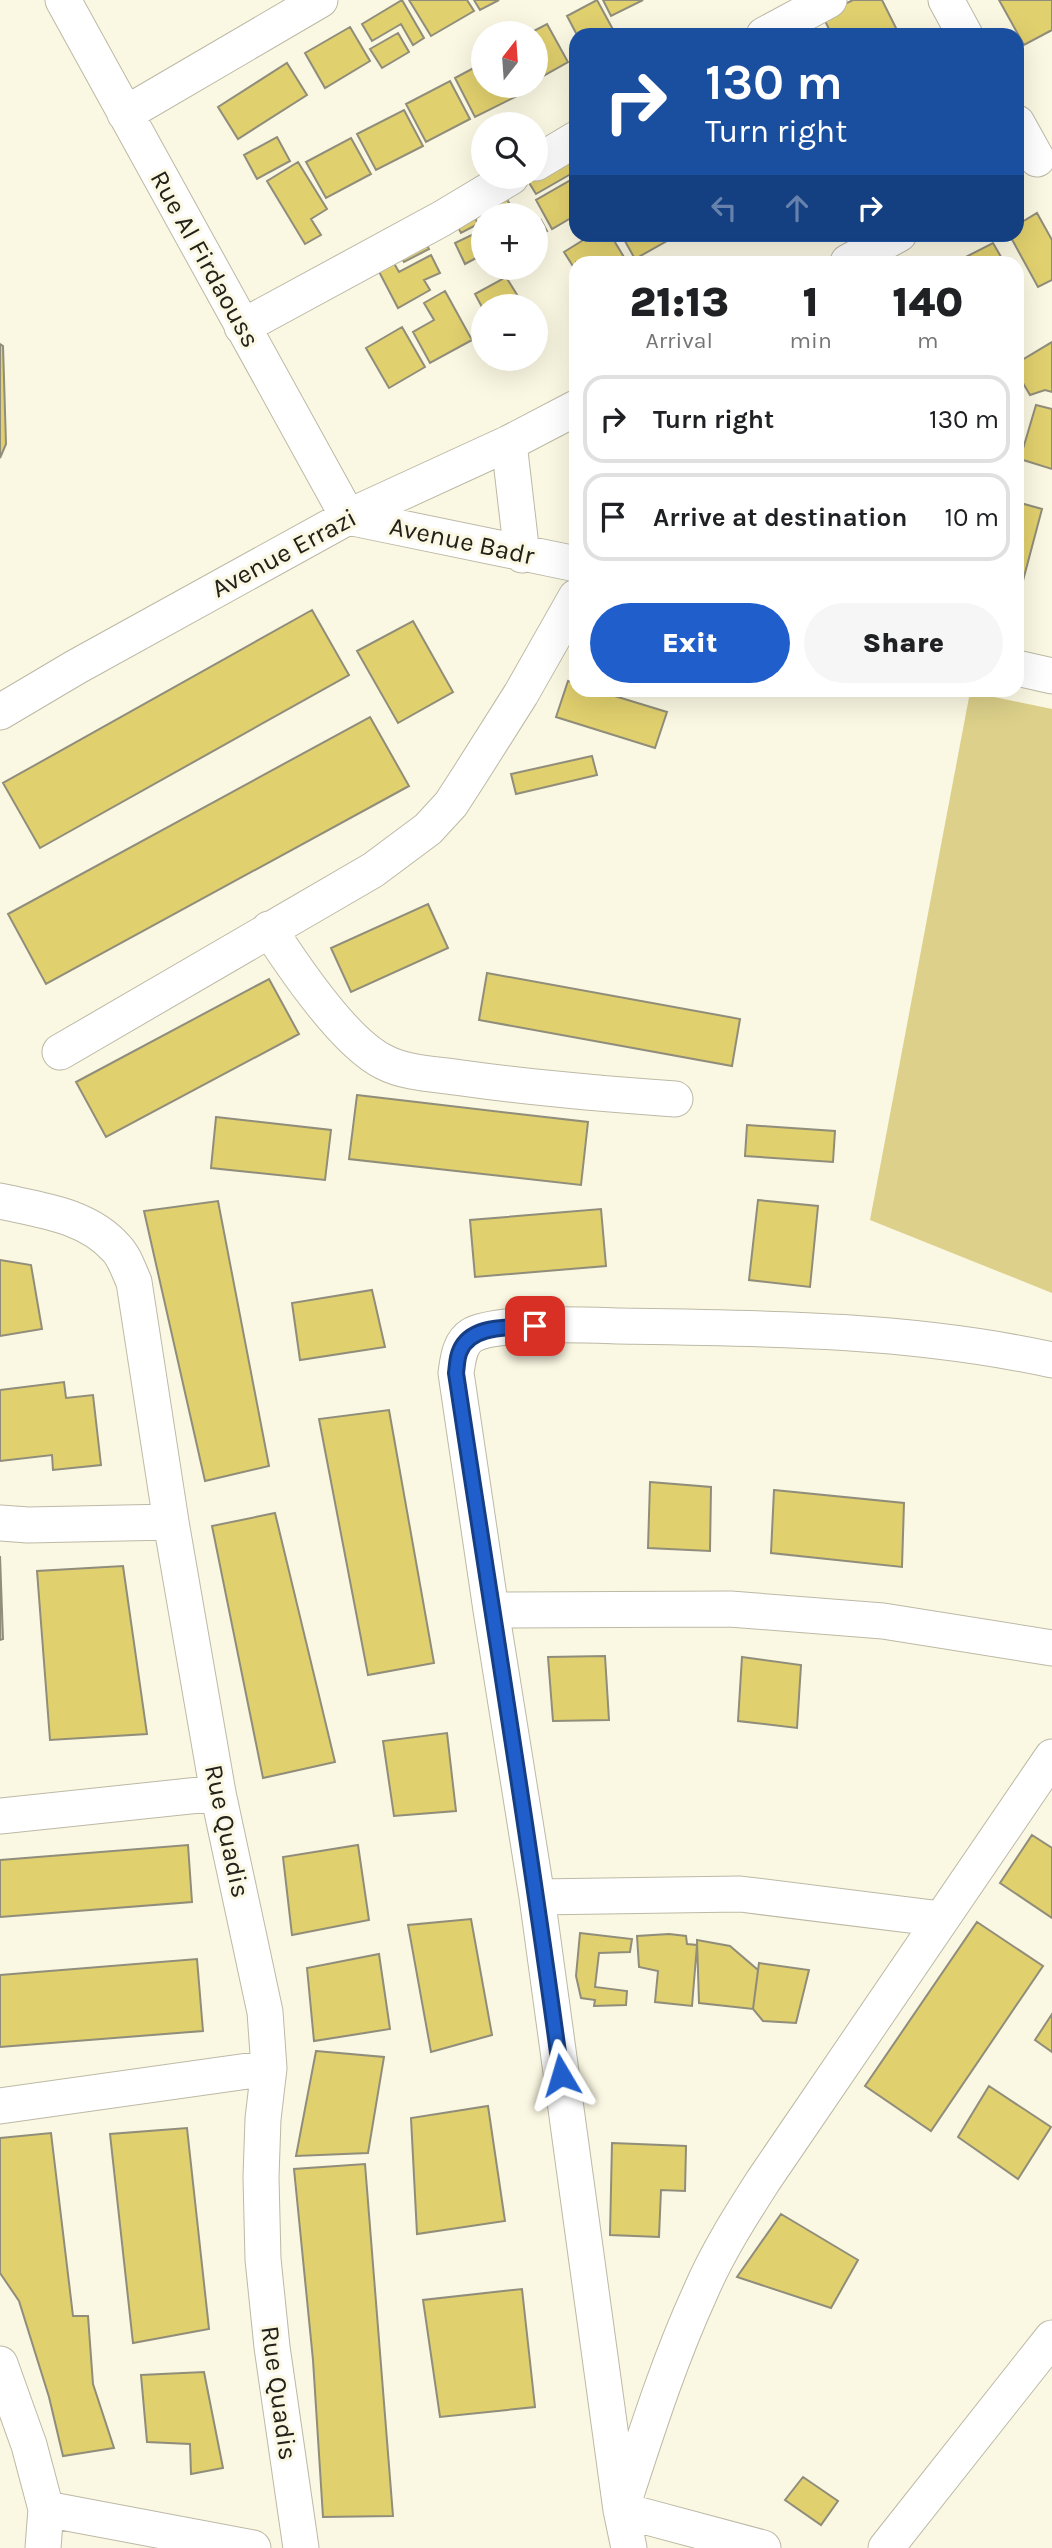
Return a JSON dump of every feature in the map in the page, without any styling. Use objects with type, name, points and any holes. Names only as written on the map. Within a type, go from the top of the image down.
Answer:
[{"type":"street","name":"Rue Al Firdaouss","points":[[63,0],[348,517]]},
{"type":"street","points":[[125,114],[320,0]]},
{"type":"street","points":[[777,28],[829,0]]},
{"type":"street","points":[[946,0],[961,28]]},
{"type":"street","points":[[1024,137],[1035,160]]},
{"type":"street","points":[[548,156],[569,143]]},
{"type":"street","points":[[242,327],[491,189]]},
{"type":"street","points":[[863,256],[886,242]]},
{"type":"street","name":"Avenue Errazi","points":[[0,712],[76,667],[348,517],[509,443],[569,412]]},
{"type":"street","points":[[509,443],[522,555]]},
{"type":"street","name":"Avenue Badr","points":[[348,517],[569,563]]},
{"type":"street","points":[[60,1052],[373,870],[428,829],[451,804],[471,773],[521,694],[569,609]]},
{"type":"street","points":[[1024,670],[1052,676]]},
{"type":"street","points":[[269,929],[293,967],[359,1046],[384,1062],[410,1070],[564,1091],[675,1099]]},
{"type":"street","name":"Rue Quadis","points":[[0,1200],[66,1216],[98,1231],[118,1249],[134,1282],[171,1522],[218,1793],[265,2012],[269,2068],[261,2165],[262,2259],[301,2548]]},
{"type":"street","points":[[629,2548],[621,2510],[537,1897],[456,1373],[459,1352],[470,1336],[491,1329],[557,1325],[823,1330],[940,1341],[1052,1360]]},
{"type":"street","points":[[0,1523],[28,1525],[171,1522]]},
{"type":"street","points":[[491,1611],[730,1609],[883,1621],[1052,1648]]},
{"type":"street","points":[[621,2510],[677,2348],[699,2293],[727,2238],[940,1919],[1052,1757]]},
{"type":"street","points":[[0,1816],[218,1793]]},
{"type":"street","points":[[537,1897],[740,1894],[940,1919]]},
{"type":"street","points":[[0,2106],[269,2068]]},
{"type":"street","points":[[886,2548],[1047,2356]]},
{"type":"street","points":[[0,2364],[29,2445],[46,2509],[43,2548]]},
{"type":"street","points":[[46,2509],[253,2548]]},
{"type":"street","points":[[621,2510],[763,2548]]},
{"type":"shaded area","points":[[969,697],[994,697],[1052,709],[1052,1293],[870,1220]]},
{"type":"building","points":[[402,0],[424,38],[413,45],[401,24],[372,41],[362,24]]},
{"type":"building","points":[[409,0],[467,0],[474,11],[431,36]]},
{"type":"building","points":[[474,0],[499,0],[480,10]]},
{"type":"building","points":[[597,0],[612,28],[573,28],[567,16]]},
{"type":"building","points":[[603,0],[643,0],[611,16]]},
{"type":"building","points":[[853,0],[882,0],[896,28],[828,28],[822,15]]},
{"type":"building","points":[[999,0],[1052,0],[1052,30],[1024,45],[1024,28],[1015,28]]},
{"type":"building","points":[[548,26],[568,62],[548,73]]},
{"type":"building","points":[[350,27],[370,61],[325,88],[305,53]]},
{"type":"building","points":[[398,33],[409,52],[382,68],[370,49]]},
{"type":"building","points":[[287,63],[307,95],[238,139],[218,107]]},
{"type":"building","points":[[471,69],[471,98],[513,98],[485,112],[472,112],[455,78]]},
{"type":"building","points":[[450,81],[470,119],[426,142],[406,104]]},
{"type":"building","points":[[404,110],[423,146],[376,170],[357,134]]},
{"type":"building","points":[[277,137],[290,161],[257,179],[244,155]]},
{"type":"building","points":[[351,138],[371,174],[326,198],[306,162]]},
{"type":"building","points":[[569,158],[569,175],[548,187],[548,170]]},
{"type":"building","points":[[298,162],[327,209],[311,219],[321,235],[305,244],[267,181]]},
{"type":"building","points":[[569,181],[569,219],[552,229],[548,222],[548,203],[538,203],[536,200]]},
{"type":"building","points":[[504,194],[509,203],[491,203],[490,201]]},
{"type":"building","points":[[471,209],[471,228],[461,233],[453,218]]},
{"type":"building","points":[[1037,213],[1052,240],[1052,280],[1038,287],[1024,261],[1024,256],[1021,256],[1013,242],[1024,242],[1024,221]]},
{"type":"building","points":[[471,235],[471,261],[465,264],[455,243]]},
{"type":"building","points":[[422,236],[429,249],[404,262],[397,251]]},
{"type":"building","points":[[580,242],[615,242],[623,256],[569,256],[569,260],[564,252]]},
{"type":"building","points":[[625,242],[665,242],[640,256],[633,256]]},
{"type":"building","points":[[993,243],[1001,256],[968,256]]},
{"type":"building","points":[[431,255],[440,273],[424,280],[430,290],[398,308],[376,266],[391,258],[399,272]]},
{"type":"building","points":[[501,280],[508,280],[517,294],[475,294]]},
{"type":"building","points":[[445,291],[471,338],[430,363],[413,332],[434,320],[424,303]]},
{"type":"building","points":[[402,327],[425,367],[389,388],[366,348]]},
{"type":"building","points":[[1052,342],[1052,392],[1045,390],[1030,395],[1024,385],[1024,359]]},
{"type":"building","points":[[0,344],[3,346],[6,444],[0,458]]},
{"type":"building","points":[[1036,405],[1052,409],[1052,469],[1024,460],[1024,446]]},
{"type":"building","points":[[1024,504],[1042,509],[1024,577]]},
{"type":"building","points":[[312,610],[349,675],[40,848],[3,783]]},
{"type":"building","points":[[413,621],[453,692],[398,723],[357,651]]},
{"type":"building","points":[[568,681],[569,697],[618,697],[667,712],[655,748],[556,717]]},
{"type":"building","points":[[370,717],[409,786],[46,984],[8,914]]},
{"type":"building","points":[[592,756],[597,775],[516,794],[511,774]]},
{"type":"building","points":[[428,904],[448,948],[351,992],[331,948]]},
{"type":"building","points":[[428,904],[448,948],[351,992],[331,948]]},
{"type":"building","points":[[487,973],[740,1019],[732,1066],[479,1020]]},
{"type":"building","points":[[487,973],[740,1019],[732,1066],[479,1020]]},
{"type":"building","points":[[269,979],[299,1034],[106,1137],[76,1082]]},
{"type":"building","points":[[357,1095],[588,1122],[581,1185],[349,1159]]},
{"type":"building","points":[[216,1117],[331,1130],[325,1180],[211,1168]]},
{"type":"building","points":[[747,1125],[835,1131],[833,1162],[745,1156]]},
{"type":"building","points":[[758,1200],[818,1206],[810,1287],[749,1280]]},
{"type":"building","points":[[218,1201],[269,1466],[205,1481],[144,1211]]},
{"type":"building","points":[[601,1209],[606,1266],[475,1277],[470,1220]]},
{"type":"building","points":[[0,1260],[31,1265],[42,1329],[0,1336]]},
{"type":"building","points":[[372,1290],[385,1347],[300,1360],[292,1303]]},
{"type":"building","points":[[64,1382],[66,1398],[93,1395],[101,1465],[53,1470],[52,1455],[0,1461],[0,1390]]},
{"type":"building","points":[[389,1410],[434,1663],[368,1675],[319,1419]]},
{"type":"building","points":[[650,1482],[711,1487],[710,1551],[648,1548]]},
{"type":"building","points":[[774,1490],[904,1503],[902,1567],[771,1553]]},
{"type":"building","points":[[275,1513],[335,1762],[263,1778],[212,1526]]},
{"type":"building","points":[[0,1556],[3,1639],[0,1640]]},
{"type":"building","points":[[123,1566],[147,1734],[50,1740],[37,1571]]},
{"type":"building","points":[[605,1656],[609,1720],[553,1721],[548,1657]]},
{"type":"building","points":[[742,1657],[801,1665],[797,1728],[738,1721]]},
{"type":"building","points":[[447,1733],[456,1811],[394,1816],[383,1741]]},
{"type":"building","points":[[1032,1835],[1052,1848],[1052,1918],[1000,1883]]},
{"type":"building","points":[[188,1845],[192,1902],[0,1917],[0,1860]]},
{"type":"building","points":[[358,1845],[369,1920],[292,1935],[283,1857]]},
{"type":"building","points":[[471,1919],[492,2035],[431,2052],[408,1925]]},
{"type":"building","points":[[977,1922],[1043,1966],[931,2131],[865,2086]]},
{"type":"building","points":[[580,1933],[632,1939],[630,1952],[599,1953],[595,1987],[627,1991],[626,2005],[594,2006],[595,2000],[581,1998],[576,1976]]},
{"type":"building","points":[[637,1936],[686,1936],[687,1944],[697,1945],[692,2006],[655,2002],[658,1971],[639,1967]]},
{"type":"building","points":[[697,1940],[730,1946],[758,1970],[753,2009],[699,2003]]},
{"type":"building","points":[[379,1954],[390,2029],[314,2041],[307,1968]]},
{"type":"building","points":[[197,1959],[203,2031],[0,2047],[0,1975]]},
{"type":"building","points":[[197,1959],[203,2031],[0,2047],[0,1975]]},
{"type":"building","points":[[759,1963],[809,1970],[796,2023],[763,2021],[753,2009]]},
{"type":"building","points":[[1052,2014],[1052,2052],[1035,2040]]},
{"type":"building","points":[[316,2051],[384,2057],[368,2153],[296,2156]]},
{"type":"building","points":[[989,2086],[1051,2127],[1018,2179],[958,2137]]},
{"type":"building","points":[[488,2106],[505,2221],[417,2234],[411,2118]]},
{"type":"building","points":[[187,2128],[209,2329],[133,2343],[110,2134]]},
{"type":"building","points":[[51,2133],[73,2316],[88,2316],[93,2384],[114,2448],[63,2456],[49,2397],[19,2301],[0,2273],[0,2138]]},
{"type":"building","points":[[612,2143],[686,2146],[685,2191],[661,2190],[659,2237],[610,2235]]},
{"type":"building","points":[[365,2164],[393,2516],[323,2517],[313,2360],[294,2169]]},
{"type":"building","points":[[781,2214],[858,2260],[831,2308],[737,2277]]},
{"type":"building","points":[[522,2289],[535,2407],[440,2417],[423,2300]]},
{"type":"building","points":[[204,2372],[223,2468],[191,2474],[190,2444],[147,2442],[141,2375]]},
{"type":"building","points":[[803,2477],[838,2501],[821,2525],[785,2500]]},
{"type":"route","points":[[535,1326],[491,1329],[470,1336],[459,1352],[456,1373],[537,1897],[561,2075]]}]
